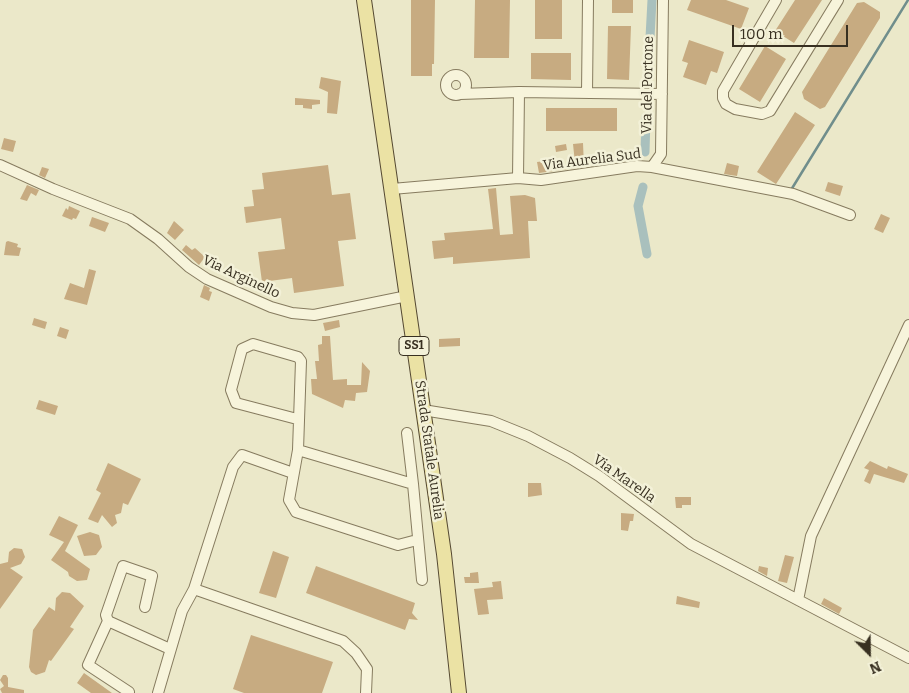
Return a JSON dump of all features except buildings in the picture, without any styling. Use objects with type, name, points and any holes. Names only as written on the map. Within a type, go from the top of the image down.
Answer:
[{"type":"main road","name":"Strada Statale Aurelia","points":[[364,0],[444,554],[459,693]]},
{"type":"street","points":[[587,93],[588,0]]},
{"type":"street","name":"Via del Portone","points":[[652,167],[661,154],[664,0]]},
{"type":"street","points":[[776,0],[723,91],[723,98],[726,104],[735,109],[762,114],[770,111],[838,0]]},
{"type":"street","points":[[518,178],[519,92]]},
{"type":"street","points":[[460,94],[519,92],[662,94]]},
{"type":"street","name":"Via Arginello","points":[[0,165],[53,189],[130,219],[158,239],[189,267],[208,279],[271,307],[292,313],[314,315],[407,296]]},
{"type":"street","name":"Via Aurelia Sud","points":[[392,189],[518,178],[541,180],[637,166],[652,167],[793,194],[850,215]]},
{"type":"street","points":[[798,600],[814,529],[909,326]]},
{"type":"street","points":[[297,419],[236,403],[231,390],[242,348],[253,344],[298,357],[301,361],[297,419],[298,450],[292,473],[289,500],[296,512],[398,545],[417,540]]},
{"type":"street","name":"Via Marella","points":[[423,410],[491,421],[528,436],[599,476],[691,544],[909,658]]},
{"type":"street","points":[[407,433],[419,532],[417,540],[422,580]]},
{"type":"street","points":[[298,450],[413,484]]},
{"type":"street","points":[[158,693],[182,611],[194,589],[233,467],[242,455],[292,473]]},
{"type":"street","points":[[129,692],[88,665],[108,621],[106,615],[123,566],[152,576],[145,607]]},
{"type":"street","points":[[194,589],[343,641],[356,653],[367,670],[366,693]]},
{"type":"street","points":[[108,621],[170,649]]},
{"type":"waterway","points":[[648,75],[652,0]]},
{"type":"waterway","points":[[791,190],[908,0]]},
{"type":"waterway","points":[[645,152],[646,117]]},
{"type":"waterway","points":[[643,187],[638,206],[647,254]]}]
